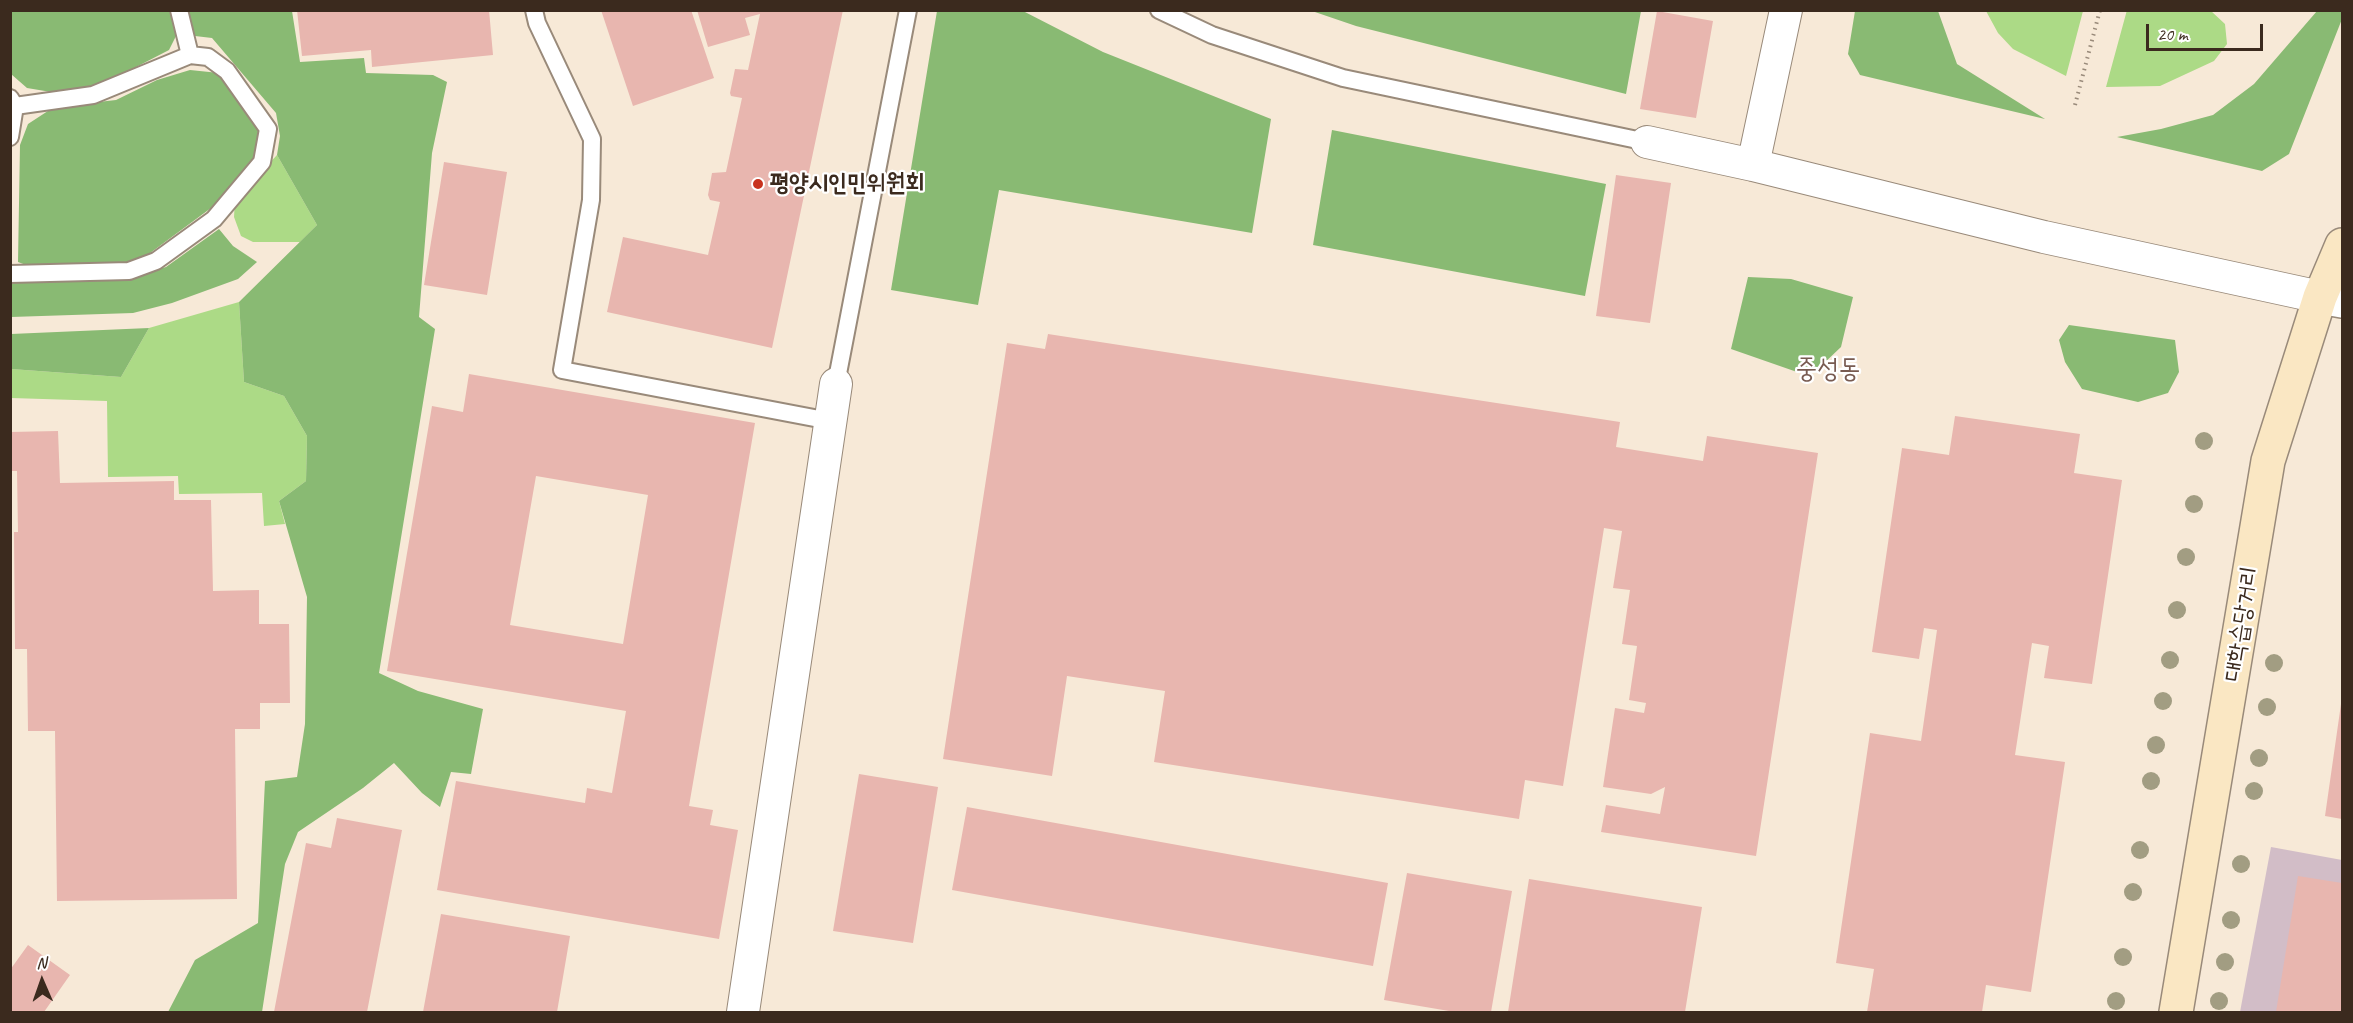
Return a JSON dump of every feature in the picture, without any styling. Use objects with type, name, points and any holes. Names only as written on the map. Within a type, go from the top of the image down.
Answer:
[{"type":"main road","name":"대학습당거리","points":[[2176,1012],[2268,461],[2331,299],[2343,244]]},
{"type":"street","points":[[1753,165],[1786,10]]},
{"type":"street","points":[[1647,142],[1753,165],[2044,237],[2331,299]]},
{"type":"street","points":[[743,1012],[836,384]]},
{"type":"lane","points":[[179,10],[190,56]]},
{"type":"lane","points":[[534,10],[537,23],[592,139],[591,200],[562,370],[830,421]]},
{"type":"lane","points":[[836,384],[908,10]]},
{"type":"lane","points":[[1159,10],[1212,35],[1343,78],[1647,142]]},
{"type":"lane","points":[[10,136],[13,102],[93,95],[190,56],[208,57],[227,71],[268,129],[262,162],[214,219],[156,261],[129,271],[10,274]]},
{"type":"path","points":[[2075,105],[2100,10]]},
{"type":"shaded area","points":[[2271,847],[2342,860],[2342,1012],[2240,1012]]},
{"type":"green space","points":[[2127,10],[2211,11],[2225,24],[2227,44],[2214,61],[2160,86],[2106,87]]},
{"type":"green space","points":[[11,11],[171,11],[177,34],[169,50],[111,80],[84,89],[51,92],[27,88],[11,74]]},
{"type":"green space","points":[[187,11],[292,11],[300,62],[364,58],[366,73],[433,75],[447,82],[432,153],[419,317],[435,329],[379,673],[418,691],[483,709],[471,774],[451,772],[440,807],[422,793],[394,763],[363,788],[298,832],[285,864],[262,1012],[168,1012],[195,960],[258,923],[265,781],[297,777],[305,724],[307,597],[279,501],[306,481],[307,436],[284,396],[244,382],[239,302],[317,225],[277,155],[280,136],[276,113],[212,38],[195,36]]},
{"type":"green space","points":[[937,11],[1023,11],[1103,52],[1271,119],[1252,233],[999,190],[978,305],[891,290]]},
{"type":"green space","points":[[1312,11],[1641,11],[1626,94],[1356,26]]},
{"type":"green space","points":[[1855,11],[1938,11],[1957,64],[2045,119],[1860,75],[1848,54]]},
{"type":"green space","points":[[1986,11],[2083,11],[2066,76],[2013,49],[1998,33]]},
{"type":"green space","points":[[2317,11],[2342,11],[2342,19],[2289,154],[2262,171],[2117,137],[2161,129],[2213,115],[2254,84]]},
{"type":"green space","points":[[190,70],[219,73],[262,133],[260,151],[211,208],[146,256],[124,264],[26,265],[18,262],[20,145],[28,124],[54,107],[116,100],[157,80]]},
{"type":"green space","points":[[1332,130],[1606,184],[1585,296],[1313,245]]},
{"type":"green space","points":[[277,155],[317,225],[300,242],[253,242],[241,236],[234,217],[235,200]]},
{"type":"green space","points":[[219,229],[233,246],[257,262],[238,279],[172,303],[133,313],[11,317],[11,282],[130,277],[166,267]]},
{"type":"green space","points":[[1748,277],[1791,279],[1853,297],[1841,347],[1821,366],[1797,372],[1731,349]]},
{"type":"green space","points":[[239,302],[244,382],[284,396],[307,436],[306,481],[279,501],[285,524],[264,526],[262,493],[179,494],[178,476],[108,477],[107,401],[11,398],[11,369],[121,377],[149,328]]},
{"type":"green space","points":[[2069,325],[2175,340],[2179,372],[2168,393],[2138,402],[2082,389],[2065,362],[2059,340]]},
{"type":"green space","points":[[149,328],[121,377],[11,369],[11,334]]},
{"type":"building","points":[[297,10],[489,10],[493,55],[372,67],[371,50],[302,56]]},
{"type":"building","points":[[601,10],[691,10],[714,78],[633,106]]},
{"type":"building","name":"평양시인민위원회","points":[[697,10],[843,10],[772,348],[607,312],[623,237],[708,255],[720,202],[710,200],[708,195],[712,173],[726,172],[742,98],[731,96],[730,93],[735,69],[748,70],[760,14],[745,18],[750,35],[708,47]]},
{"type":"building","points":[[1657,11],[1713,21],[1696,118],[1640,109]]},
{"type":"building","points":[[444,162],[507,172],[487,295],[424,285]]},
{"type":"building","points":[[1616,175],[1671,183],[1650,323],[1596,316]]},
{"type":"building","points":[[1048,334],[1620,422],[1616,447],[1703,461],[1707,436],[1818,453],[1756,856],[1601,832],[1606,805],[1660,814],[1665,787],[1651,794],[1603,787],[1615,708],[1644,713],[1646,703],[1629,700],[1637,646],[1622,644],[1630,590],[1613,588],[1622,531],[1604,528],[1563,786],[1525,780],[1519,819],[1154,762],[1165,691],[1067,676],[1052,776],[943,759],[1007,343],[1045,349]]},
{"type":"building","points":[[469,374],[755,423],[689,806],[713,810],[710,825],[738,830],[719,939],[437,890],[456,781],[585,803],[587,788],[612,793],[626,711],[387,671],[432,406],[463,412]],"holes":[[[536,476],[648,495],[623,644],[510,625]]]},
{"type":"building","points":[[1955,416],[2080,434],[2074,473],[2122,480],[2092,684],[2044,678],[2049,646],[2032,643],[2015,755],[2065,762],[2031,992],[1986,985],[1982,1012],[1867,1012],[1874,969],[1836,963],[1870,733],[1921,741],[1937,630],[1924,628],[1919,659],[1872,652],[1902,448],[1949,455]]},
{"type":"building","points":[[58,431],[60,483],[174,481],[174,500],[211,500],[213,591],[259,590],[259,624],[289,624],[290,703],[260,703],[260,729],[235,729],[237,899],[57,901],[55,731],[28,731],[27,649],[15,649],[14,532],[18,532],[17,471],[10,471],[10,432]]},
{"type":"building","points":[[2342,705],[2342,819],[2325,816]]},
{"type":"building","points":[[859,774],[938,787],[913,943],[833,931]]},
{"type":"building","points":[[967,807],[1388,883],[1373,966],[952,890]]},
{"type":"building","points":[[337,818],[402,830],[367,1012],[274,1012],[306,843],[331,848]]},
{"type":"building","points":[[1407,873],[1512,891],[1491,1012],[1455,1012],[1384,1000]]},
{"type":"building","points":[[2298,876],[2342,883],[2342,1012],[2276,1012]]},
{"type":"building","points":[[1529,879],[1702,907],[1685,1012],[1508,1012]]},
{"type":"building","points":[[441,914],[570,936],[557,1012],[423,1012]]},
{"type":"building","points":[[28,945],[70,975],[44,1012],[10,1012],[10,970]]},
{"type":"place","name":"평양시인민위원회","points":[[758,184]]},
{"type":"district","name":"중성동","points":[[1828,370]]}]
